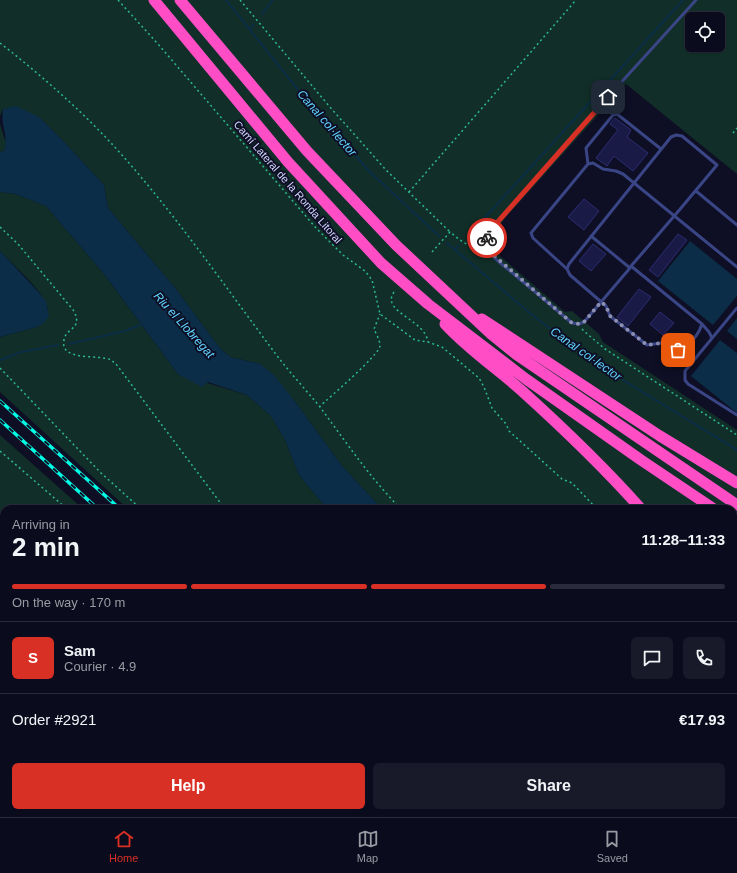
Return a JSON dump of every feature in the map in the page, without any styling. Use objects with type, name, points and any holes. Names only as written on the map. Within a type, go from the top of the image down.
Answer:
[{"type":"highway","points":[[154,0],[288,162],[381,263],[428,304],[526,378],[641,460],[708,505]]},
{"type":"highway","points":[[180,0],[307,151],[396,245],[491,334],[518,355],[737,505]]},
{"type":"highway","points":[[428,304],[455,335],[521,390],[594,459],[637,505]]},
{"type":"highway","points":[[459,304],[660,436],[737,483]]},
{"type":"lane","points":[[567,269],[568,264],[671,137],[676,135],[682,136],[717,165],[584,322],[579,324],[572,323],[502,264],[486,247],[485,242],[487,236],[495,225],[568,141],[696,0]]},
{"type":"lane","points":[[588,164],[586,148],[613,115],[617,114],[661,149]]},
{"type":"lane","points":[[702,324],[696,336],[684,349],[678,350],[668,344],[661,343],[647,345],[610,316],[606,306],[570,275],[567,269],[533,238],[530,233],[588,164],[593,163],[603,169],[616,170],[623,174],[737,267]]},
{"type":"lane","points":[[696,191],[737,225]]},
{"type":"lane","points":[[591,236],[702,324],[712,338]]},
{"type":"lane","points":[[737,308],[685,371],[685,380],[688,384],[737,415]]},
{"type":"path","name":"Camí Lateral de la Ronda Litoral","points":[[118,0],[158,44],[316,228],[343,255],[365,271],[372,280],[380,314]]},
{"type":"path","points":[[240,0],[329,106],[386,170],[450,232],[468,245],[473,246],[485,242]]},
{"type":"path","points":[[409,192],[576,0]]},
{"type":"path","points":[[0,43],[30,67],[77,110],[129,163],[210,264],[279,359],[320,407],[385,493],[397,505]]},
{"type":"path","points":[[732,133],[737,128]]},
{"type":"path","points":[[0,226],[18,244],[74,311],[78,318],[77,322],[64,337],[63,342],[65,348],[69,353],[76,356],[110,359],[116,364],[222,505]]},
{"type":"path","points":[[432,252],[450,232]]},
{"type":"path","points":[[394,292],[391,305],[396,311],[421,328],[427,336],[428,342]]},
{"type":"path","points":[[320,407],[377,352],[380,346],[374,328],[380,314],[415,340],[428,342],[442,347],[479,378],[492,408],[506,424],[509,431],[550,469],[572,483],[593,505]]},
{"type":"path","points":[[579,324],[585,332],[605,349],[737,435]]},
{"type":"path","points":[[0,368],[101,473],[137,505]]},
{"type":"path","points":[[0,451],[62,505]]},
{"type":"green space","points":[[0,0],[737,0],[737,174],[626,84],[504,219],[494,236],[500,256],[565,312],[572,311],[599,334],[603,342],[737,430],[737,505],[378,505],[342,466],[294,400],[260,364],[230,357],[219,347],[176,289],[108,208],[104,185],[39,117],[3,109],[0,116]]},
{"type":"green space","points":[[0,124],[6,143],[4,151],[0,152]]},
{"type":"green space","points":[[0,192],[15,194],[46,206],[104,274],[178,374],[247,395],[271,416],[285,440],[299,475],[324,505],[124,505],[0,392],[0,337],[37,327],[48,309],[41,294],[0,251]]},
{"type":"green space","points":[[0,435],[79,505],[0,505]]},
{"type":"water","name":"Riu el Llobregat","points":[[16,106],[39,117],[66,144],[104,185],[108,208],[176,289],[219,347],[230,357],[260,364],[274,375],[342,466],[378,505],[324,505],[299,475],[285,440],[271,416],[247,395],[208,382],[202,387],[178,374],[104,274],[46,206],[15,194],[0,192],[0,152],[4,151],[6,140],[2,115],[3,109]]},
{"type":"water","points":[[690,241],[737,279],[737,296],[713,325],[658,281]]},
{"type":"water","points":[[0,251],[46,301],[49,316],[44,323],[37,327],[0,337]]},
{"type":"water","points":[[737,318],[737,339],[727,331]]},
{"type":"water","points":[[720,340],[737,353],[737,413],[691,376]]},
{"type":"building","points":[[615,118],[631,130],[627,137],[648,153],[633,171],[614,156],[607,166],[596,158],[618,130],[610,124]]},
{"type":"building","points":[[584,199],[599,211],[584,230],[568,217]]},
{"type":"building","points":[[678,234],[687,240],[658,277],[649,270]]},
{"type":"building","points":[[593,244],[606,254],[591,271],[579,261]]},
{"type":"building","points":[[639,289],[651,297],[628,326],[617,317]]},
{"type":"building","points":[[660,312],[674,323],[663,335],[650,324]]},
{"type":"waterway","name":"Canal col·lector","points":[[226,0],[299,91],[369,171],[439,236]]},
{"type":"waterway","points":[[262,14],[273,0]]},
{"type":"waterway","points":[[480,223],[683,0]]},
{"type":"waterway","name":"Canal col·lector","points":[[250,29],[254,24]]},
{"type":"waterway","name":"Canal col·lector","points":[[447,243],[531,314],[595,363],[737,450]]},
{"type":"waterway","name":"Canal col·lector","points":[[455,250],[459,245]]},
{"type":"waterway","points":[[69,344],[125,331],[143,324]]},
{"type":"waterway","points":[[0,360],[21,352],[58,345]]},
{"type":"railway","points":[[0,401],[116,505]]},
{"type":"railway","points":[[0,420],[94,505]]},
{"type":"way so far","points":[[487,238],[485,242],[486,247],[502,264],[572,323],[579,324],[584,322],[601,302],[606,306],[610,316],[647,345],[661,343],[668,344],[678,350]]},
{"type":"route","points":[[487,238],[495,225],[608,97]]}]
